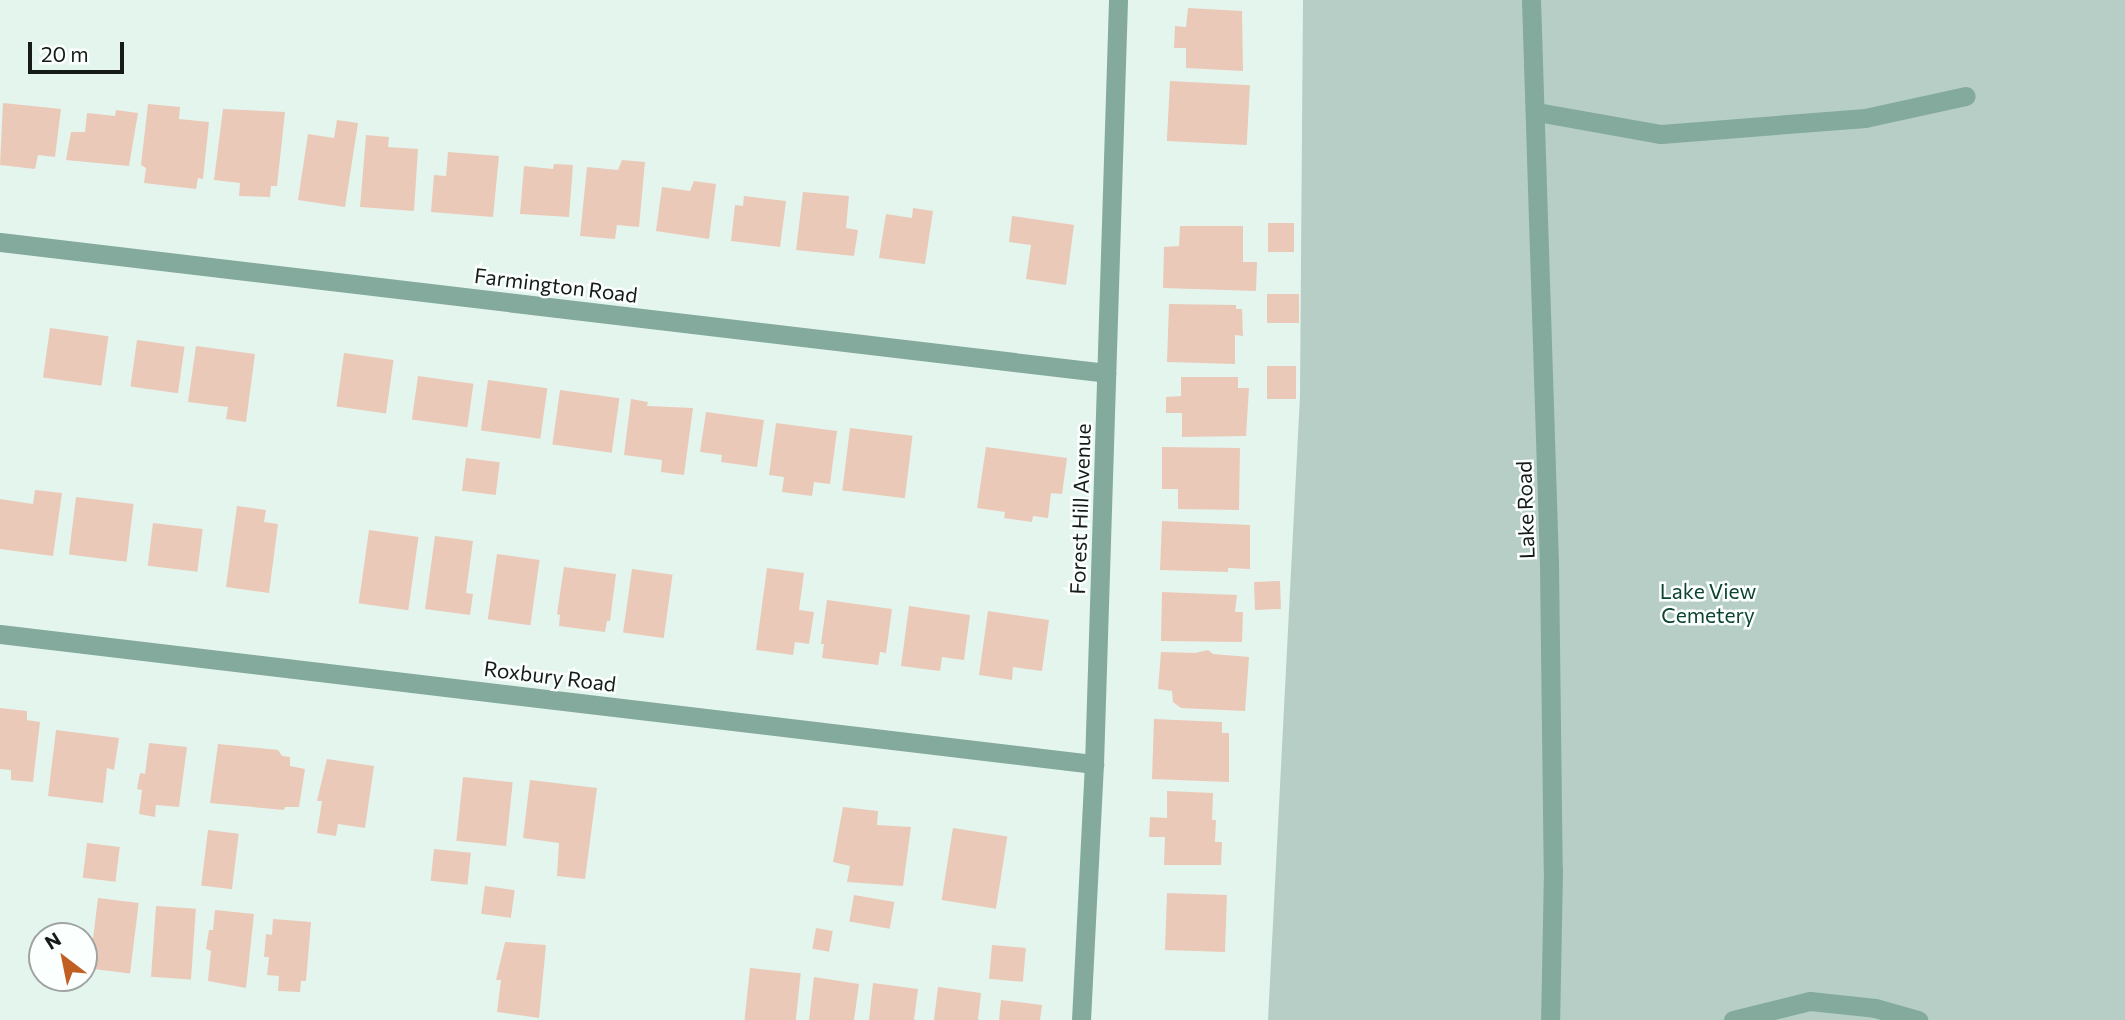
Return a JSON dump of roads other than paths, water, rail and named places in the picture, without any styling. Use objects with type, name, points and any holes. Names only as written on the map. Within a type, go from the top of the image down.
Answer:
[{"type":"street","name":"Forest Hill Avenue","points":[[1080,1020],[1094,764],[1118,0]]},
{"type":"street","name":"Lake Road","points":[[1531,0],[1537,111],[1549,564],[1553,870],[1549,1020]]},
{"type":"street","points":[[1537,111],[1661,134],[1865,118],[1966,96]]},
{"type":"street","name":"Farmington Road","points":[[0,242],[1107,373]]},
{"type":"street","name":"Roxbury Road","points":[[0,634],[1094,764]]},
{"type":"street","points":[[1733,1020],[1810,1001],[1875,1008],[1918,1020]]},
{"type":"park label","name":"Lake View Cemetery","points":[[1708,603]]}]
